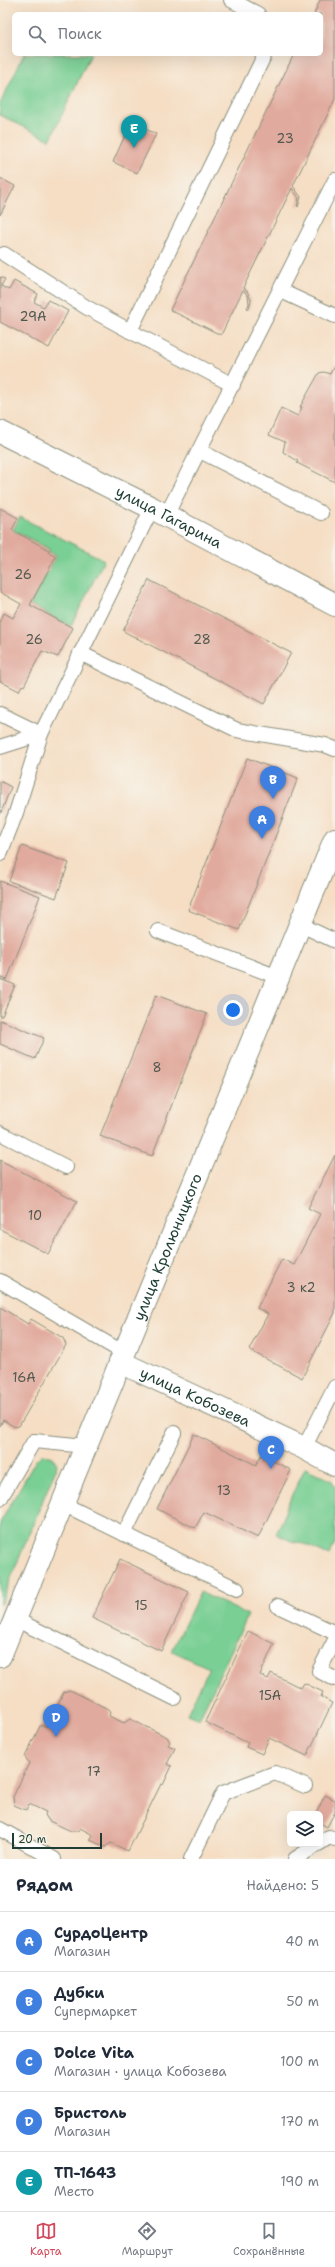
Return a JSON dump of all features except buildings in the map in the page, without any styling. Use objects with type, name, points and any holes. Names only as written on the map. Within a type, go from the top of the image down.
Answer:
[{"type":"street","name":"улица Гагарина","points":[[0,432],[159,512],[335,605]]},
{"type":"street","name":"улица Кролюницкого","points":[[0,1656],[335,838]]},
{"type":"street","name":"улица Кобозева","points":[[122,1357],[335,1465]]},
{"type":"lane","points":[[231,0],[254,12]]},
{"type":"lane","points":[[130,331],[264,56]]},
{"type":"lane","points":[[0,854],[16,813],[41,734],[80,653],[159,512],[200,450],[281,291],[335,180]]},
{"type":"lane","points":[[4,254],[86,307],[233,385]]},
{"type":"lane","points":[[281,291],[335,316]]},
{"type":"lane","points":[[200,450],[321,513]]},
{"type":"lane","points":[[80,653],[237,730],[325,745],[335,749]]},
{"type":"lane","points":[[0,714],[41,734]]},
{"type":"lane","points":[[0,747],[41,734]]},
{"type":"lane","points":[[299,924],[335,942]]},
{"type":"lane","points":[[158,931],[278,977]]},
{"type":"lane","points":[[0,1133],[66,1167]]},
{"type":"lane","points":[[0,1281],[122,1357]]},
{"type":"lane","points":[[304,1448],[335,1387]]},
{"type":"lane","points":[[124,1534],[174,1433]]},
{"type":"lane","points":[[0,1499],[34,1441],[86,1446]]},
{"type":"lane","points":[[63,1504],[237,1589]]},
{"type":"lane","points":[[278,1606],[335,1633]]},
{"type":"lane","points":[[15,1619],[174,1698]]},
{"type":"lane","points":[[335,1640],[319,1671],[335,1679]]},
{"type":"lane","points":[[191,1859],[223,1793],[275,1773],[305,1786]]},
{"type":"lane","points":[[0,1829],[33,1853],[54,1859]]},
{"type":"lane","points":[[323,1841],[329,1837],[335,1838]]},
{"type":"lane","points":[[295,1859],[314,1847]]},
{"type":"green space","points":[[23,56],[90,56],[50,140],[0,115],[0,104]]},
{"type":"green space","points":[[20,517],[104,560],[71,626],[30,605],[56,556],[49,552],[49,549],[13,530]]},
{"type":"green space","points":[[43,1454],[53,1457],[57,1464],[56,1468],[0,1605],[0,1523],[36,1460]]},
{"type":"green space","points":[[305,1468],[331,1480],[335,1487],[335,1543],[329,1555],[302,1543],[291,1541],[276,1534],[284,1517],[286,1507]]},
{"type":"green space","points":[[200,1592],[248,1615],[199,1719],[187,1714],[209,1668],[172,1651]]},
{"type":"place","name":"ТП-1643","points":[[134,148]]},
{"type":"place","name":"Дубки","points":[[273,799]]},
{"type":"place","name":"СурдоЦентр","points":[[262,839]]},
{"type":"place","name":"Dolce Vita","points":[[271,1469]]},
{"type":"place","name":"Бристоль","points":[[56,1737]]}]
